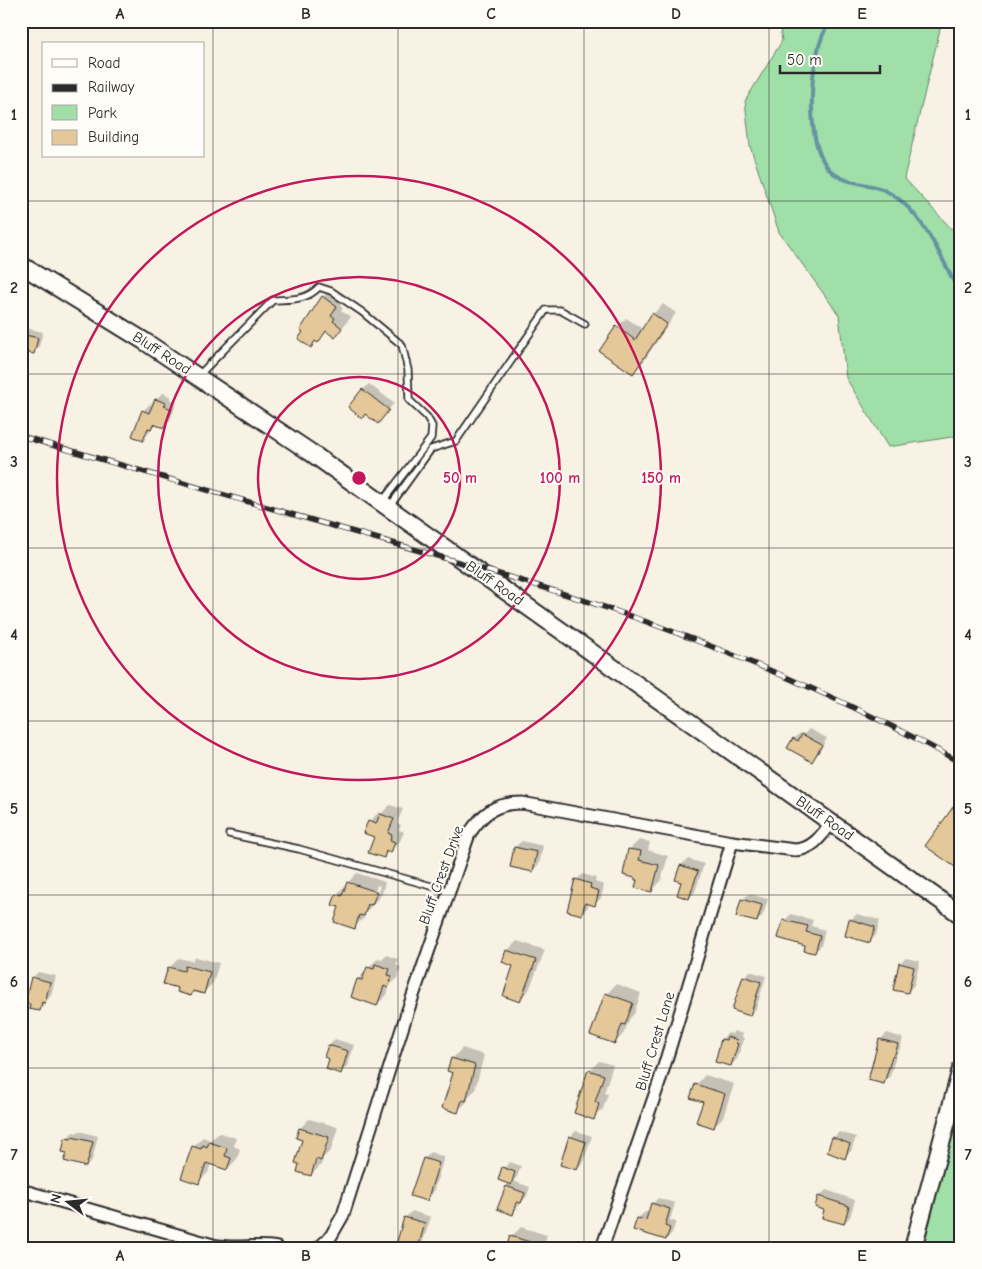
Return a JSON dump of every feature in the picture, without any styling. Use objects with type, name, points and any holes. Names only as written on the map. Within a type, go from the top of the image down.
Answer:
[{"type":"main road","name":"Bluff Road","points":[[21,265],[198,377],[385,505],[961,915]]},
{"type":"main road","points":[[913,1248],[961,1069]]},
{"type":"street","name":"Bluff Crest Drive","points":[[319,1248],[331,1236],[343,1215],[407,1013],[449,891],[469,834],[480,818],[490,810],[509,803],[528,803],[732,842],[802,849],[815,843],[832,822]]},
{"type":"street","name":"Bluff Crest Lane","points":[[602,1248],[659,1083],[732,842]]},
{"type":"street","points":[[21,1190],[219,1246],[277,1248]]},
{"type":"lane","points":[[198,377],[273,300],[295,299],[312,295],[319,287],[331,292],[362,312],[402,345],[408,370],[409,400],[427,417],[432,426],[431,438],[385,505]]},
{"type":"lane","points":[[385,505],[431,449],[456,440],[546,310],[560,310],[585,324]]},
{"type":"lane","points":[[229,834],[299,849],[449,891]]},
{"type":"green space","points":[[779,21],[942,21],[904,178],[961,239],[961,434],[958,436],[888,447],[846,378],[839,315],[779,232],[750,146],[745,101],[782,41]]},
{"type":"green space","points":[[961,1104],[961,1248],[923,1248]]},
{"type":"building","points":[[322,296],[337,307],[331,316],[335,318],[333,321],[342,328],[335,338],[326,331],[318,343],[315,341],[311,348],[298,339],[303,332],[300,330]]},
{"type":"building","points":[[652,313],[667,324],[633,374],[599,351],[616,326],[635,340]]},
{"type":"building","points":[[21,334],[38,338],[34,354],[21,351]]},
{"type":"building","points":[[362,389],[389,410],[378,424],[365,414],[362,419],[348,407]]},
{"type":"building","points":[[155,399],[166,403],[164,406],[172,409],[164,428],[153,424],[151,429],[148,428],[143,441],[132,436],[142,410],[149,413]]},
{"type":"building","points":[[802,734],[822,745],[812,762],[787,748],[793,738],[798,741]]},
{"type":"building","points":[[961,796],[961,859],[955,867],[925,846]]},
{"type":"building","points":[[380,814],[394,819],[388,833],[392,835],[390,840],[395,842],[391,853],[386,851],[384,858],[368,853],[374,837],[363,833],[368,821],[376,824]]},
{"type":"building","points":[[514,847],[537,852],[533,872],[510,867]]},
{"type":"building","points":[[628,849],[641,851],[639,860],[659,865],[652,892],[635,888],[637,880],[623,875]]},
{"type":"building","points":[[680,865],[698,871],[689,899],[677,895],[681,882],[675,880]]},
{"type":"building","points":[[575,879],[591,884],[590,888],[599,891],[595,906],[585,903],[582,915],[567,911]]},
{"type":"building","points":[[347,882],[377,892],[372,905],[368,904],[364,916],[359,915],[355,929],[334,922],[339,907],[332,905],[336,894],[342,896]]},
{"type":"building","points":[[741,899],[762,905],[757,922],[736,917]]},
{"type":"building","points":[[849,919],[875,927],[870,943],[845,936]]},
{"type":"building","points":[[783,920],[808,926],[806,932],[820,936],[815,953],[804,951],[805,946],[778,938]]},
{"type":"building","points":[[506,950],[536,960],[520,1002],[503,996],[513,966],[502,962]]},
{"type":"building","points":[[899,963],[914,967],[908,993],[893,990]]},
{"type":"building","points":[[375,964],[390,969],[388,975],[392,976],[388,988],[384,986],[377,1006],[351,997],[357,979],[362,980],[367,967],[374,969]]},
{"type":"building","points":[[185,966],[210,972],[204,994],[193,991],[191,996],[177,992],[178,988],[163,984],[168,967],[184,971]]},
{"type":"building","points":[[743,976],[761,982],[750,1016],[732,1010]]},
{"type":"building","points":[[31,977],[50,982],[45,1003],[42,1002],[40,1011],[29,1009],[30,1004],[25,1003]]},
{"type":"building","points":[[605,993],[633,1003],[625,1025],[622,1024],[615,1044],[590,1035]]},
{"type":"building","points":[[727,1037],[737,1040],[736,1043],[738,1044],[731,1066],[715,1062],[721,1039],[726,1040]]},
{"type":"building","points":[[879,1039],[898,1044],[894,1057],[892,1056],[884,1084],[868,1080]]},
{"type":"building","points":[[328,1045],[348,1051],[341,1074],[326,1069],[329,1059],[324,1057]]},
{"type":"building","points":[[451,1058],[475,1065],[466,1101],[462,1100],[458,1113],[442,1108],[453,1073],[447,1071]]},
{"type":"building","points":[[588,1070],[604,1075],[595,1102],[599,1104],[594,1120],[574,1113]]},
{"type":"building","points":[[695,1084],[725,1094],[714,1128],[696,1122],[703,1102],[690,1098]]},
{"type":"building","points":[[299,1128],[329,1137],[321,1161],[316,1159],[311,1176],[297,1172],[299,1164],[295,1163],[302,1140],[296,1138]]},
{"type":"building","points":[[569,1136],[586,1142],[577,1170],[560,1165]]},
{"type":"building","points":[[72,1137],[93,1142],[86,1167],[64,1161],[67,1153],[62,1152],[65,1138],[71,1139]]},
{"type":"building","points":[[832,1137],[850,1144],[845,1159],[827,1152]]},
{"type":"building","points":[[209,1142],[227,1148],[225,1156],[231,1158],[227,1170],[206,1163],[199,1184],[181,1178],[192,1146],[201,1149],[203,1145],[207,1147]]},
{"type":"building","points":[[423,1158],[439,1163],[427,1201],[410,1196]]},
{"type":"building","points":[[502,1167],[515,1172],[511,1185],[498,1180]]},
{"type":"building","points":[[506,1186],[525,1193],[521,1203],[517,1202],[513,1215],[497,1209]]},
{"type":"building","points":[[818,1196],[849,1206],[844,1224],[822,1218],[824,1210],[815,1207]]},
{"type":"building","points":[[651,1203],[670,1209],[665,1226],[670,1228],[666,1240],[633,1230],[637,1218],[646,1220]]},
{"type":"building","points":[[404,1217],[425,1223],[418,1248],[403,1248],[396,1245]]},
{"type":"building","points":[[510,1236],[540,1245],[540,1248],[506,1248]]},
{"type":"waterway","points":[[829,21],[821,39],[815,63],[812,95],[814,131],[817,147],[823,160],[837,176],[886,191],[910,209],[935,245],[961,296]]},
{"type":"railway","points":[[21,436],[503,575],[636,618],[719,649],[802,684],[842,702],[961,763]]}]
